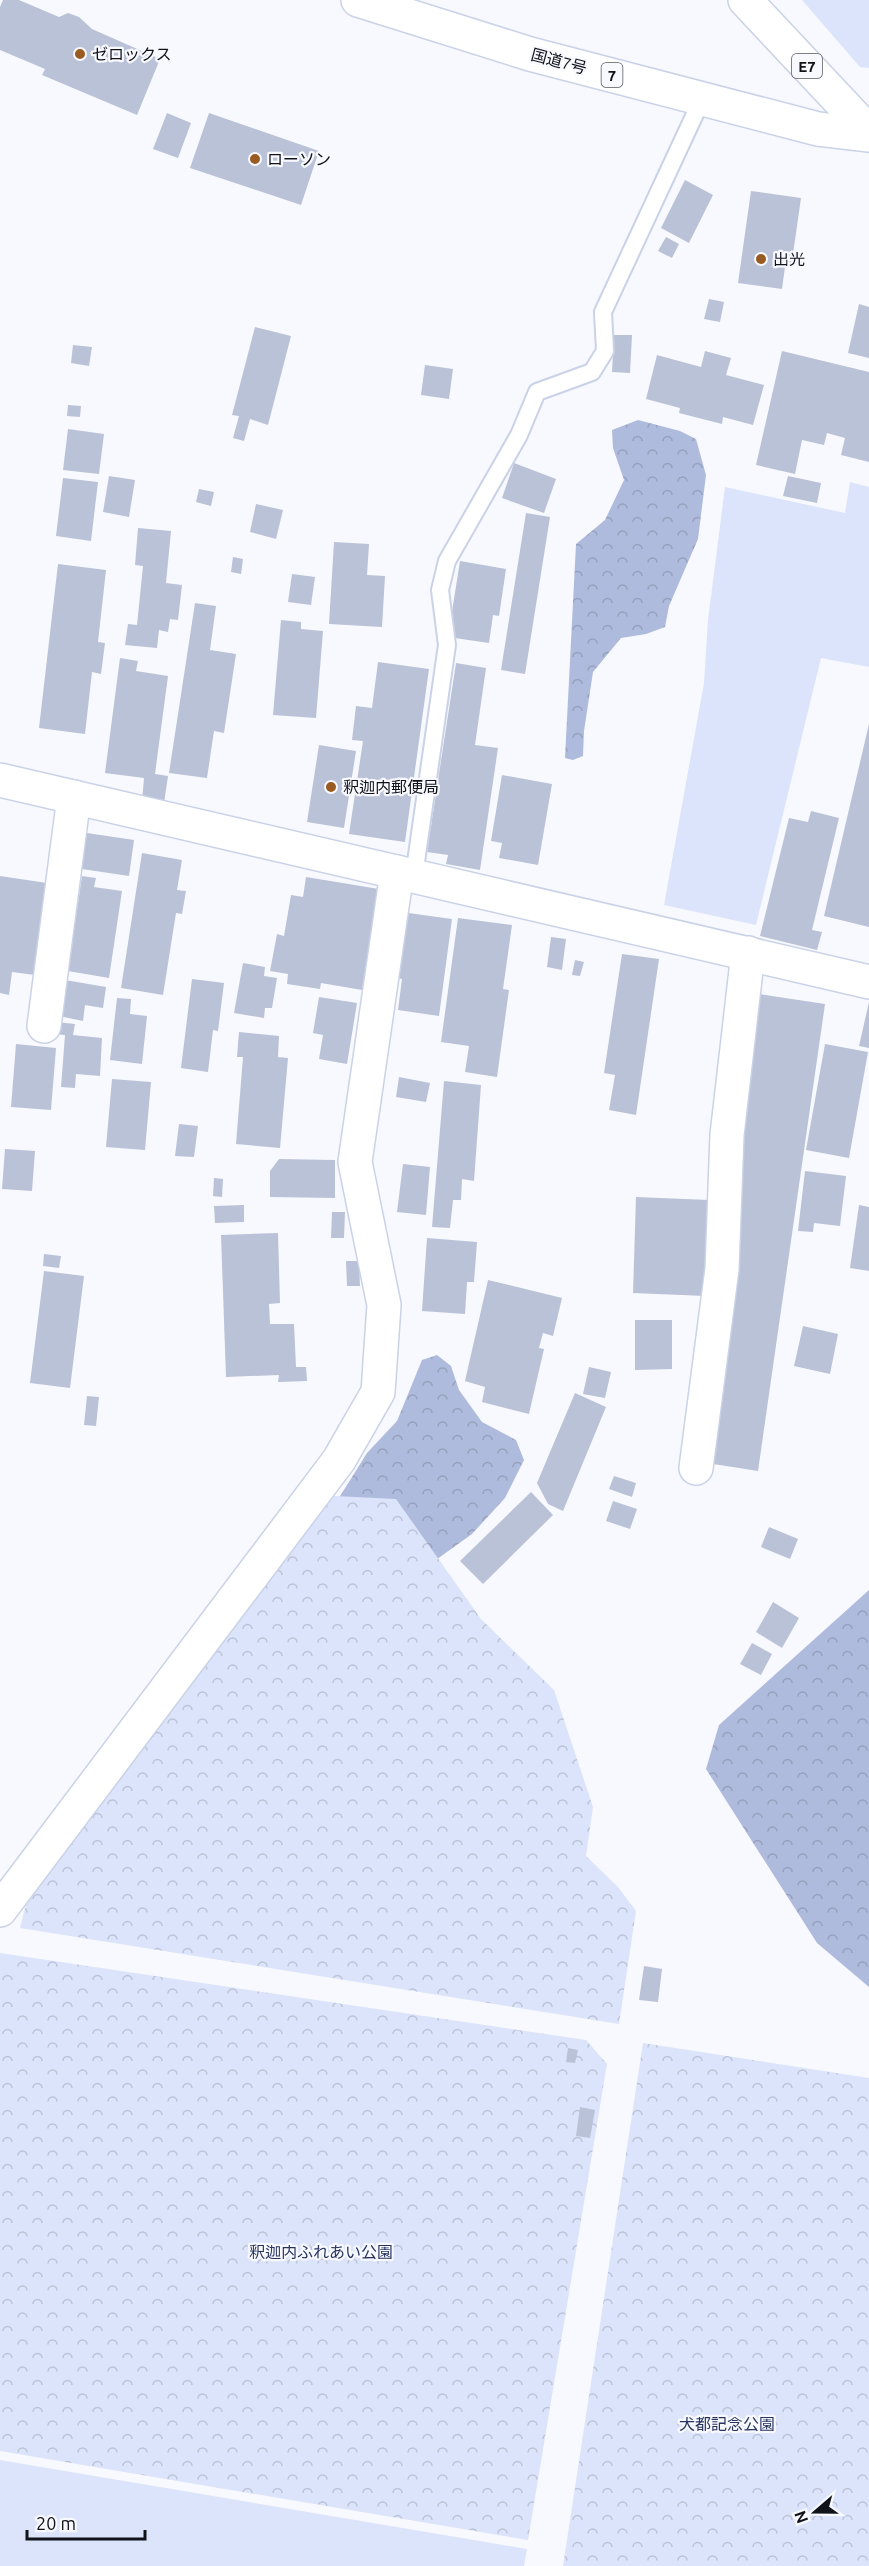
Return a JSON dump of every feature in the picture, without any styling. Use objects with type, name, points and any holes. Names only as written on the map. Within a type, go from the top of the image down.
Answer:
[{"type":"main road","name":"国道7号","points":[[358,0],[530,54],[702,99],[818,129],[869,133]]},
{"type":"main road","name":"E7","points":[[745,0],[869,133]]},
{"type":"main road","points":[[0,780],[869,982]]},
{"type":"main road","points":[[44,1026],[74,797]]},
{"type":"main road","points":[[0,1910],[339,1460],[378,1392],[384,1305],[355,1162],[406,874]]},
{"type":"main road","points":[[696,1468],[722,1269],[727,1135],[748,953]]},
{"type":"lane","points":[[406,874],[447,645],[440,590],[447,561],[519,435],[537,392],[592,372],[605,351],[603,312],[702,99]]},
{"type":"green space","points":[[802,0],[869,0],[869,68],[860,67]]},
{"type":"green space","points":[[638,420],[680,431],[696,439],[706,475],[698,539],[669,606],[665,627],[646,634],[621,638],[593,672],[584,731],[583,756],[573,760],[565,758],[576,544],[605,520],[624,480],[613,448],[612,430]]},
{"type":"green space","points":[[850,482],[869,487],[869,667],[821,658],[756,925],[664,905],[704,683],[708,620],[725,487],[845,513]]},
{"type":"green space","points":[[437,1355],[451,1366],[459,1390],[482,1422],[516,1440],[524,1460],[505,1498],[472,1534],[394,1590],[322,1525],[367,1453],[397,1421],[422,1360]]},
{"type":"green space","points":[[334,1496],[396,1499],[481,1619],[554,1690],[593,1807],[586,1856],[618,1887],[636,1911],[619,2024],[20,1928],[27,1900]]},
{"type":"green space","points":[[869,1590],[869,1987],[817,1943],[706,1769],[719,1725]]},
{"type":"green space","name":"釈迦内ふれあい公園","points":[[0,1953],[586,2040],[607,2064],[528,2540],[0,2451]]},
{"type":"green space","name":"犬都記念公園","points":[[643,2043],[869,2078],[869,2566],[563,2566]]},
{"type":"green space","points":[[0,2460],[527,2549],[524,2566],[0,2566]]},
{"type":"building","name":"ゼロックス","points":[[3,0],[19,0],[59,17],[68,13],[79,17],[92,29],[160,59],[137,115],[42,75],[45,69],[0,50],[0,7]]},
{"type":"building","points":[[167,113],[191,123],[178,158],[153,149]]},
{"type":"building","name":"ローソン","points":[[209,113],[319,151],[301,205],[190,168]]},
{"type":"building","points":[[685,180],[713,195],[689,243],[661,228]]},
{"type":"building","points":[[751,191],[801,198],[791,268],[785,267],[782,289],[738,283]]},
{"type":"building","points":[[666,237],[679,244],[672,258],[658,251]]},
{"type":"building","points":[[709,299],[724,302],[720,322],[704,319]]},
{"type":"building","points":[[859,304],[869,307],[869,358],[848,353]]},
{"type":"building","points":[[255,327],[291,336],[268,425],[250,419],[244,441],[233,438],[239,416],[232,415]]},
{"type":"building","points":[[614,335],[632,335],[630,373],[612,372]]},
{"type":"building","points":[[73,345],[92,347],[89,366],[71,363]]},
{"type":"building","points":[[705,351],[731,358],[726,375],[764,385],[753,425],[723,417],[722,424],[679,413],[680,408],[646,399],[657,355],[701,367]]},
{"type":"building","points":[[782,351],[869,372],[869,462],[841,455],[845,438],[827,433],[824,445],[802,440],[795,474],[756,465]]},
{"type":"building","points":[[425,365],[453,369],[449,399],[421,395]]},
{"type":"building","points":[[68,405],[81,406],[80,417],[67,416]]},
{"type":"building","points":[[68,429],[104,434],[99,474],[63,470]]},
{"type":"building","points":[[514,463],[556,479],[544,513],[502,498]]},
{"type":"building","points":[[109,476],[135,480],[129,517],[103,512]]},
{"type":"building","points":[[788,476],[821,483],[817,503],[783,496]]},
{"type":"building","points":[[63,478],[98,482],[91,541],[56,536]]},
{"type":"building","points":[[199,489],[214,492],[211,506],[196,502]]},
{"type":"building","points":[[256,504],[283,510],[276,539],[250,532]]},
{"type":"building","points":[[526,513],[550,517],[525,674],[501,670]]},
{"type":"building","points":[[138,528],[171,531],[166,583],[182,585],[178,620],[170,619],[168,632],[159,630],[157,648],[125,645],[128,624],[137,625],[143,566],[135,565]]},
{"type":"building","points":[[334,542],[369,544],[367,575],[385,576],[382,627],[329,624]]},
{"type":"building","points":[[233,557],[243,559],[241,574],[231,572]]},
{"type":"building","points":[[460,561],[506,569],[499,616],[493,615],[489,643],[448,637]]},
{"type":"building","points":[[58,564],[106,570],[98,642],[105,643],[101,674],[92,672],[85,734],[39,728]]},
{"type":"building","points":[[292,574],[315,577],[311,605],[288,602]]},
{"type":"building","points":[[195,603],[216,606],[210,650],[236,654],[224,733],[214,731],[207,778],[169,773]]},
{"type":"building","points":[[281,620],[301,622],[301,629],[323,631],[316,718],[273,715]]},
{"type":"building","points":[[120,658],[138,661],[136,671],[168,676],[155,774],[168,776],[164,803],[142,801],[144,778],[105,773]]},
{"type":"building","points":[[378,662],[429,669],[405,842],[349,834],[363,741],[352,740],[356,706],[372,708]]},
{"type":"building","points":[[456,663],[486,668],[475,745],[498,748],[480,870],[446,864],[448,855],[427,852]]},
{"type":"building","points":[[869,724],[869,927],[824,916]]},
{"type":"building","points":[[319,745],[356,751],[344,828],[307,822]]},
{"type":"building","points":[[502,775],[552,784],[538,865],[499,858],[502,843],[491,841]]},
{"type":"building","points":[[811,811],[839,818],[812,930],[822,932],[817,950],[760,936],[789,818],[808,822]]},
{"type":"building","points":[[87,833],[134,840],[129,876],[82,869]]},
{"type":"building","points":[[142,853],[182,860],[177,890],[186,891],[182,914],[176,913],[163,995],[121,988]]},
{"type":"building","points":[[0,876],[47,883],[35,975],[12,972],[9,995],[0,993]]},
{"type":"building","points":[[82,876],[96,878],[94,887],[122,891],[109,978],[68,971]]},
{"type":"building","points":[[306,877],[379,889],[362,990],[321,983],[320,989],[287,984],[288,974],[270,971],[277,934],[284,936],[291,895],[303,897]]},
{"type":"building","points":[[401,912],[452,919],[439,1016],[398,1010],[402,979],[393,977]]},
{"type":"building","points":[[458,918],[512,925],[503,989],[509,990],[497,1077],[465,1072],[469,1046],[441,1042]]},
{"type":"building","points":[[551,937],[566,939],[562,970],[547,967]]},
{"type":"building","points":[[622,954],[659,959],[636,1115],[609,1110],[615,1075],[604,1073]]},
{"type":"building","points":[[575,960],[584,962],[580,976],[572,975]]},
{"type":"building","points":[[243,963],[265,967],[264,976],[277,978],[272,1008],[265,1008],[264,1018],[234,1013]]},
{"type":"building","points":[[192,979],[224,983],[218,1031],[213,1030],[208,1072],[181,1068]]},
{"type":"building","points":[[65,980],[106,987],[103,1008],[85,1005],[83,1021],[59,1016]]},
{"type":"building","points":[[753,993],[825,1004],[758,1471],[707,1463],[737,1107]]},
{"type":"building","points":[[319,997],[357,1003],[347,1064],[319,1059],[323,1035],[313,1033]]},
{"type":"building","points":[[117,998],[131,999],[130,1014],[147,1016],[142,1064],[110,1060]]},
{"type":"building","points":[[869,1002],[869,1048],[859,1046]]},
{"type":"building","points":[[56,1022],[75,1024],[73,1035],[102,1038],[100,1076],[76,1074],[75,1088],[61,1087],[65,1035],[54,1034]]},
{"type":"building","points":[[239,1032],[279,1036],[278,1057],[288,1058],[280,1148],[236,1144],[243,1057],[237,1057]]},
{"type":"building","points":[[16,1044],[56,1048],[51,1110],[11,1107]]},
{"type":"building","points":[[825,1044],[868,1052],[849,1158],[806,1150]]},
{"type":"building","points":[[399,1077],[430,1083],[426,1102],[396,1097]]},
{"type":"building","points":[[112,1079],[151,1082],[145,1150],[106,1147]]},
{"type":"building","points":[[444,1081],[481,1085],[474,1181],[462,1179],[461,1200],[453,1200],[450,1228],[432,1227]]},
{"type":"building","points":[[179,1124],[198,1126],[194,1157],[175,1156]]},
{"type":"building","points":[[5,1149],[35,1151],[32,1191],[2,1189]]},
{"type":"building","points":[[279,1159],[335,1160],[335,1198],[270,1197],[270,1171]]},
{"type":"building","points":[[403,1164],[430,1167],[426,1215],[397,1212]]},
{"type":"building","points":[[805,1171],[846,1176],[840,1226],[814,1223],[813,1232],[798,1231]]},
{"type":"building","points":[[214,1178],[223,1179],[222,1197],[213,1196]]},
{"type":"building","points":[[636,1197],[709,1200],[706,1296],[633,1293]]},
{"type":"building","points":[[244,1205],[244,1222],[215,1223],[214,1206]]},
{"type":"building","points":[[859,1205],[869,1207],[869,1271],[850,1268]]},
{"type":"building","points":[[332,1212],[345,1212],[344,1238],[331,1238]]},
{"type":"building","points":[[278,1233],[280,1303],[269,1304],[270,1324],[294,1324],[296,1367],[306,1367],[307,1381],[278,1382],[279,1375],[226,1377],[221,1235]]},
{"type":"building","points":[[427,1238],[477,1242],[474,1282],[467,1282],[465,1314],[422,1311]]},
{"type":"building","points":[[44,1254],[61,1256],[59,1268],[43,1266]]},
{"type":"building","points":[[346,1261],[359,1261],[360,1286],[347,1286]]},
{"type":"building","points":[[44,1271],[84,1276],[70,1388],[30,1383]]},
{"type":"building","points":[[488,1280],[562,1298],[553,1336],[543,1333],[539,1348],[544,1349],[529,1414],[482,1402],[485,1387],[465,1381]]},
{"type":"building","points":[[635,1320],[672,1320],[672,1369],[635,1370]]},
{"type":"building","points":[[803,1326],[838,1334],[830,1374],[794,1366]]},
{"type":"building","points":[[589,1367],[611,1372],[605,1398],[583,1394]]},
{"type":"building","points":[[575,1393],[606,1407],[563,1511],[548,1504],[537,1483]]},
{"type":"building","points":[[87,1396],[99,1397],[96,1426],[84,1425]]},
{"type":"building","points":[[614,1476],[636,1483],[632,1497],[609,1489]]},
{"type":"building","points":[[531,1492],[553,1515],[483,1584],[460,1561]]},
{"type":"building","points":[[613,1501],[637,1509],[630,1529],[606,1521]]},
{"type":"building","points":[[769,1527],[798,1539],[790,1559],[761,1547]]},
{"type":"building","points":[[773,1602],[799,1618],[782,1648],[756,1632]]},
{"type":"building","points":[[752,1643],[772,1654],[761,1675],[740,1664]]},
{"type":"building","points":[[644,1966],[662,1969],[658,2002],[639,2000]]},
{"type":"building","points":[[568,2048],[578,2050],[575,2063],[566,2062]]},
{"type":"building","points":[[580,2107],[595,2110],[590,2138],[576,2136]]},
{"type":"place","name":"ゼロックス","points":[[80,54]]},
{"type":"place","name":"ローソン","points":[[255,159]]},
{"type":"place","name":"出光","points":[[761,259]]},
{"type":"place","name":"釈迦内郵便局","points":[[331,787]]}]
